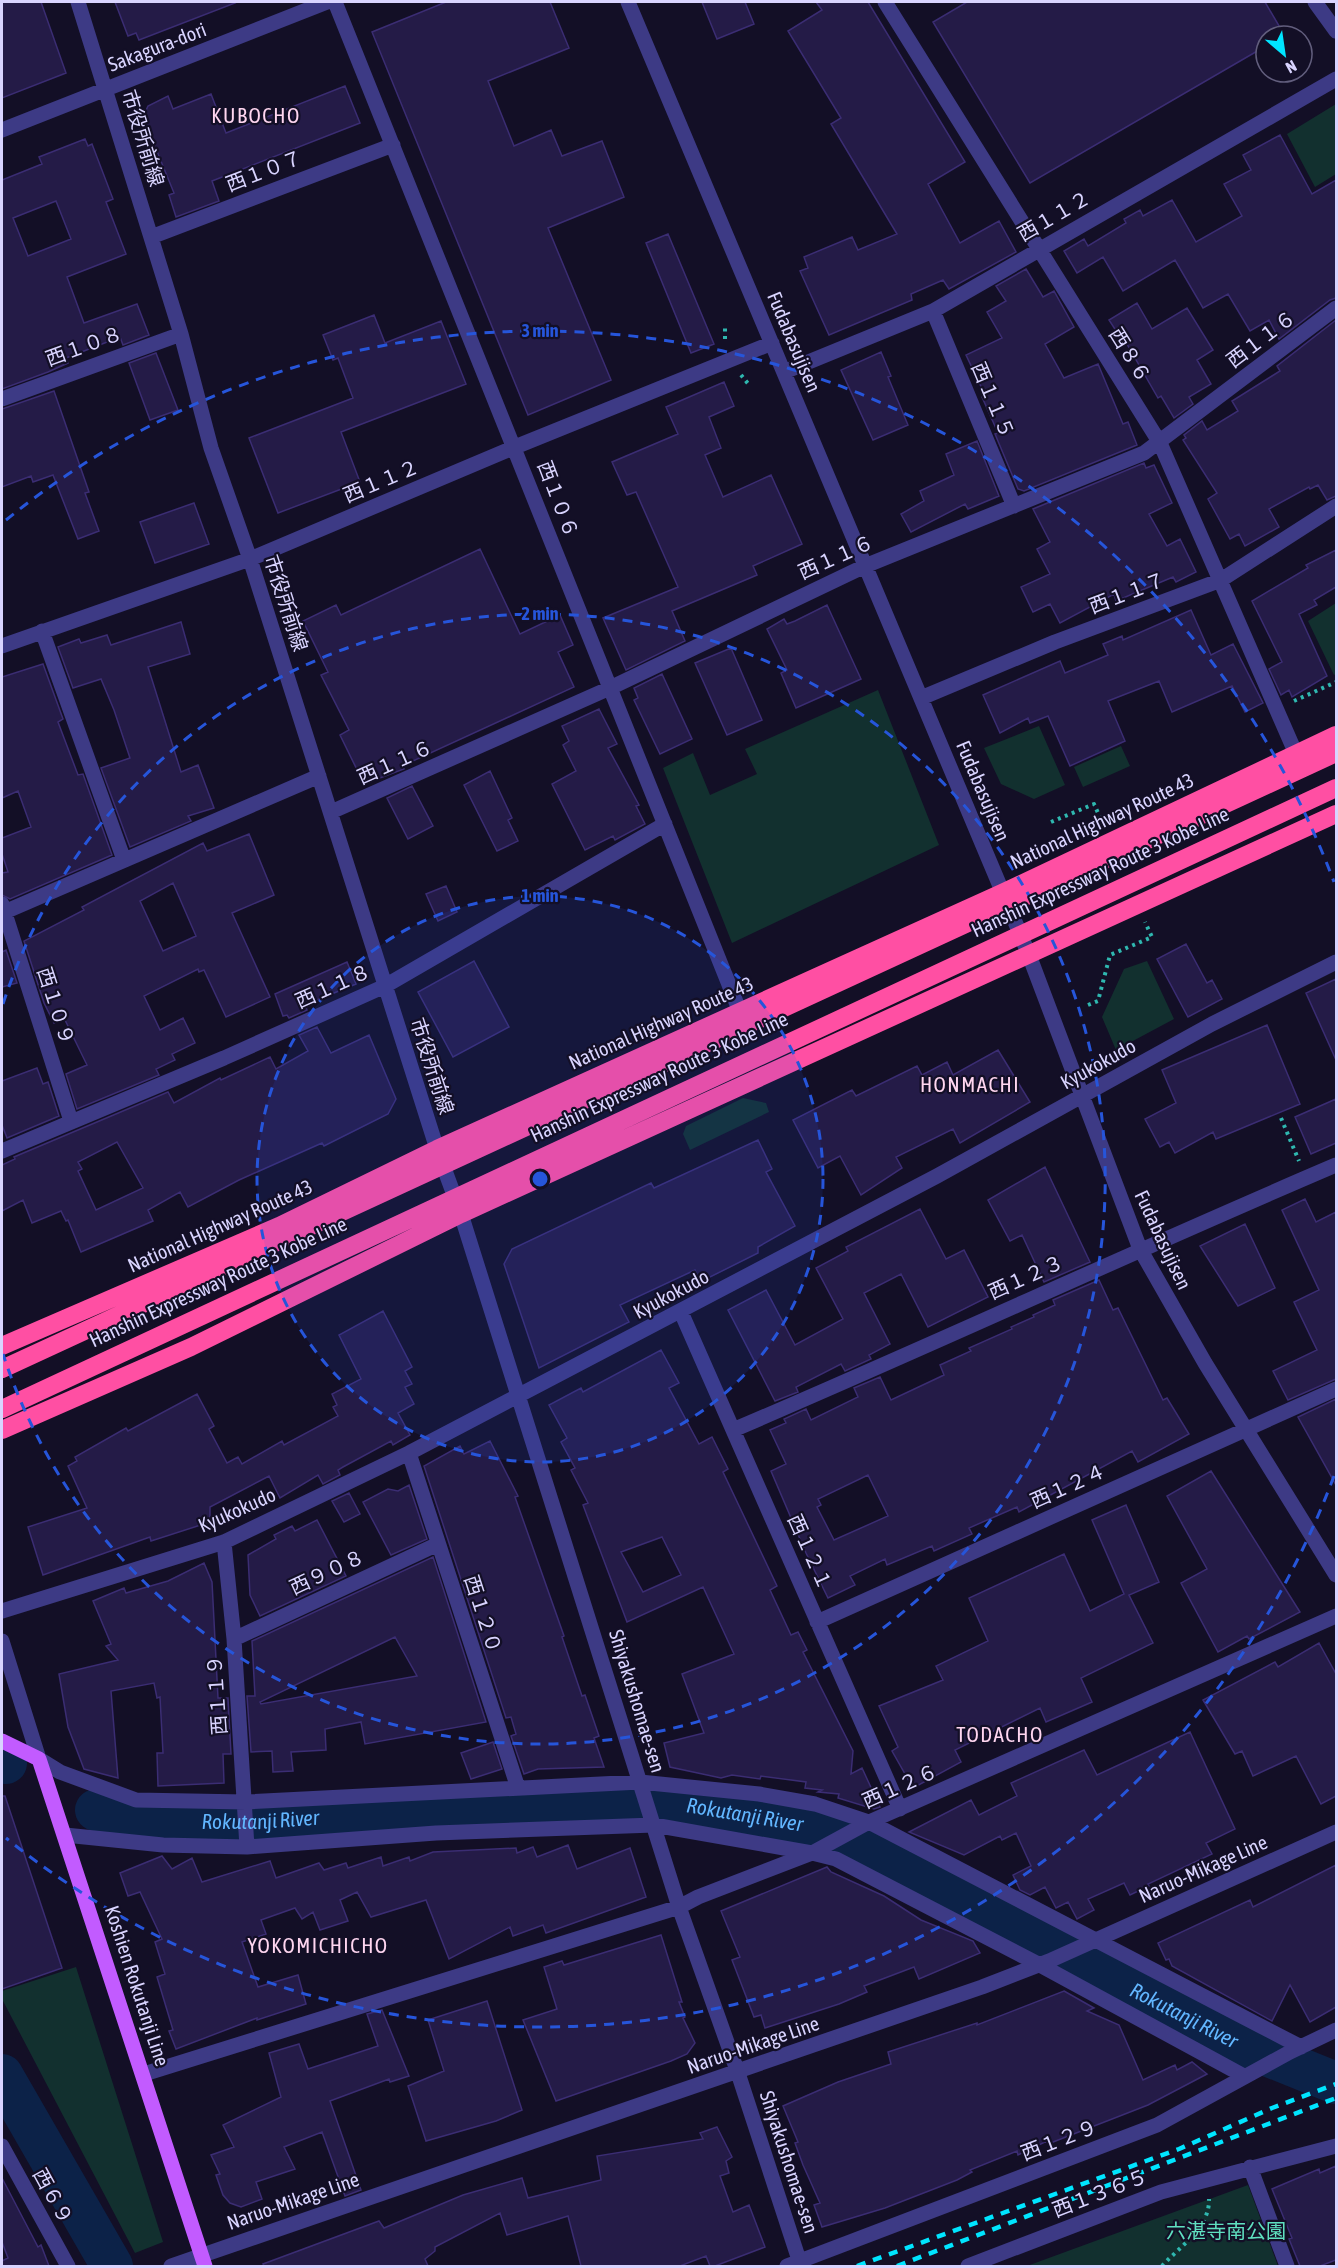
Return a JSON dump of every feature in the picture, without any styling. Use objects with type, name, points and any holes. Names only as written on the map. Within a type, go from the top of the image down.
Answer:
[{"type":"highway","name":"National Highway Route 43","points":[[2,1346],[268,1230],[437,1149],[1002,893],[1336,735]]},
{"type":"highway","name":"Hanshin Expressway Route 3 Kobe Line","points":[[2,1369],[1336,753]]},
{"type":"highway","name":"Hanshin Expressway Route 3 Kobe Line","points":[[2,1409],[1336,788]]},
{"type":"highway","points":[[2,1430],[190,1347],[461,1214],[1336,814]]},
{"type":"main road","points":[[2,1741],[39,1759]]},
{"type":"main road","name":"Koshien Rokutanji Line","points":[[39,1759],[66,1835],[203,2261]]},
{"type":"street","name":"市役所前線","points":[[78,2],[181,334],[211,448],[250,559],[437,1149],[461,1214]]},
{"type":"street","name":"Sakagura-dori","points":[[2,130],[327,2]]},
{"type":"street","name":"西１０６","points":[[335,2],[740,1012]]},
{"type":"street","name":"Fudabasujisen","points":[[628,2],[1029,955],[1140,1249],[1194,1345],[1336,1575]]},
{"type":"street","name":"西８６","points":[[885,2],[1160,443],[1296,754]]},
{"type":"street","points":[[1315,2],[1336,31]]},
{"type":"street","name":"西１１２","points":[[784,372],[933,311],[1336,78]]},
{"type":"street","name":"西１０７","points":[[151,237],[393,144]]},
{"type":"street","name":"西１１６","points":[[330,812],[610,688],[865,566],[1144,453],[1336,308]]},
{"type":"street","name":"西１１５","points":[[933,311],[1014,506]]},
{"type":"street","name":"西１０８","points":[[2,399],[181,334]]},
{"type":"street","name":"西１１２","points":[[2,646],[250,559],[515,447],[772,344]]},
{"type":"street","name":"西１１７","points":[[921,698],[1055,642],[1221,580],[1336,506]]},
{"type":"street","points":[[42,631],[124,860]]},
{"type":"street","points":[[2,910],[319,776]]},
{"type":"street","name":"西１１８","points":[[2,1151],[224,1058],[385,986],[665,824]]},
{"type":"street","name":"西１０９","points":[[2,910],[71,1121]]},
{"type":"street","name":"Kyukokudo","points":[[2,1611],[224,1542],[409,1453],[681,1312],[1082,1098],[1212,1024],[1336,962]]},
{"type":"street","name":"西１２３","points":[[733,1430],[850,1380],[1140,1249],[1336,1165]]},
{"type":"street","name":"Shiyakushomae-sen","points":[[461,1214],[679,1907],[738,2073],[796,2265]]},
{"type":"street","name":"西１２１","points":[[681,1312],[900,1809]]},
{"type":"street","name":"西１２４","points":[[817,1622],[1336,1389]]},
{"type":"street","name":"西１２０","points":[[409,1453],[518,1788]]},
{"type":"street","name":"西１１９","points":[[224,1542],[234,1639],[247,1843]]},
{"type":"street","name":"西９０８","points":[[234,1639],[438,1544]]},
{"type":"street","name":"西１２６","points":[[144,2074],[679,1907],[698,1897],[817,1850],[864,1825],[1336,1616]]},
{"type":"street","points":[[2,1641],[39,1759],[60,1772],[136,1800],[246,1807],[518,1788],[671,1783],[815,1804],[864,1825],[1295,2049]]},
{"type":"street","points":[[66,1835],[163,1845],[247,1843],[652,1821],[817,1850],[1045,1963],[1244,2076]]},
{"type":"street","name":"Naruo-Mikage Line","points":[[171,2266],[203,2261],[1045,1963],[1336,1832]]},
{"type":"street","name":"西１２９","points":[[796,2265],[1157,2125],[1244,2076],[1336,2030]]},
{"type":"street","name":"西６９","points":[[2,2146],[68,2266]]},
{"type":"street","name":"西１３６５","points":[[968,2266],[1161,2192],[1336,2146]]},
{"type":"street","points":[[1250,2167],[1287,2266]]},
{"type":"path","points":[[725,324],[725,339]]},
{"type":"path","points":[[740,375],[750,386]]},
{"type":"path","points":[[1277,709],[1336,682]]},
{"type":"path","points":[[1051,822],[1087,807]]},
{"type":"path","points":[[1088,1005],[1098,1001],[1110,956],[1145,940]]},
{"type":"path","points":[[1281,1118],[1307,1178]]},
{"type":"path","points":[[1162,2266],[1198,2229],[1209,2207],[1209,2193]]},
{"type":"green space","points":[[1336,104],[1336,174],[1315,187],[1287,134]]},
{"type":"green space","points":[[1336,603],[1336,674],[1334,675],[1308,621]]},
{"type":"green space","points":[[878,690],[939,845],[732,943],[663,768],[693,753],[710,795],[757,774],[745,749]]},
{"type":"green space","points":[[1039,726],[1065,785],[1034,799],[1001,784],[984,748]]},
{"type":"green space","points":[[1121,746],[1130,766],[1083,787],[1074,767]]},
{"type":"green space","points":[[1147,961],[1174,1019],[1116,1050],[1102,1017],[1124,969]]},
{"type":"green space","points":[[743,1098],[766,1103],[769,1112],[690,1150],[683,1134],[686,1126]]},
{"type":"green space","points":[[76,1967],[163,2242],[135,2253],[2,1999],[2,1991]]},
{"type":"green space","name":"六湛寺南公園","points":[[1248,2185],[1278,2266],[1027,2266]]},
{"type":"building","points":[[2,2],[41,2],[66,73],[2,98]]},
{"type":"building","points":[[115,2],[235,3],[139,40],[136,33],[128,36]]},
{"type":"building","points":[[446,2],[550,2],[569,48],[488,81],[514,146],[551,130],[562,156],[602,141],[624,197],[548,228],[611,380],[528,415],[372,32]]},
{"type":"building","points":[[702,2],[745,2],[754,24],[717,39]]},
{"type":"building","points":[[816,2],[868,2],[965,162],[928,184],[960,243],[999,221],[1016,252],[949,289],[943,280],[911,294],[912,300],[829,335],[800,271],[808,268],[804,257],[852,237],[858,250],[897,234],[831,124],[841,118],[788,31],[822,10]]},
{"type":"building","points":[[967,2],[1265,2],[1278,24],[1254,24],[1254,53],[1030,183],[933,22]]},
{"type":"building","points":[[345,86],[360,123],[212,181],[219,201],[176,217],[169,195],[174,193],[143,117],[148,106],[168,96],[173,109],[211,94],[226,133]]},
{"type":"building","points":[[1280,135],[1312,194],[1336,180],[1336,298],[1330,300],[1279,339],[1269,320],[1250,331],[1228,294],[1203,308],[1175,260],[1123,291],[1103,257],[1077,273],[1064,251],[1084,239],[1088,246],[1126,223],[1124,219],[1140,210],[1143,216],[1172,200],[1196,242],[1242,216],[1224,184],[1251,170],[1243,155]]},
{"type":"building","points":[[85,139],[88,146],[92,144],[113,199],[106,202],[126,254],[67,277],[84,323],[137,304],[149,335],[123,345],[120,337],[66,358],[68,363],[48,372],[2,389],[2,180],[42,164],[39,157]],"holes":[[[56,201],[71,239],[28,256],[13,218]]]},
{"type":"building","points":[[668,234],[714,344],[691,353],[646,243]]},
{"type":"building","points":[[1026,269],[1043,297],[1054,291],[1074,327],[1045,344],[1064,378],[1098,364],[1123,424],[1128,422],[1137,445],[1024,491],[1018,489],[982,397],[985,395],[966,355],[1002,338],[987,312],[1006,301],[996,286]]},
{"type":"building","points":[[1137,303],[1152,329],[1187,308],[1213,350],[1197,360],[1211,384],[1189,397],[1193,404],[1174,418],[1161,396],[1158,398],[1124,339],[1122,340],[1109,320]]},
{"type":"building","points":[[374,315],[385,343],[441,321],[466,384],[341,432],[360,482],[278,513],[249,438],[353,398],[338,358],[333,360],[323,335]]},
{"type":"building","points":[[1336,320],[1336,496],[1327,500],[1318,485],[1310,489],[1309,487],[1269,509],[1279,527],[1245,546],[1239,534],[1230,539],[1208,499],[1217,493],[1183,440],[1186,438],[1184,435],[1202,421],[1207,430],[1238,411],[1232,401],[1280,371],[1277,366]]},
{"type":"building","points":[[881,352],[891,376],[888,377],[908,425],[873,440],[841,370]]},
{"type":"building","points":[[156,353],[178,410],[150,420],[129,363]]},
{"type":"building","points":[[724,382],[734,406],[709,417],[721,448],[705,455],[723,497],[771,475],[802,544],[753,566],[757,575],[672,611],[685,641],[626,670],[603,618],[678,587],[636,492],[627,495],[612,462],[678,434],[666,407]]},
{"type":"building","points":[[54,391],[89,492],[85,493],[99,531],[78,539],[53,475],[33,482],[31,476],[2,487],[2,409]]},
{"type":"building","points":[[977,441],[999,496],[968,509],[965,504],[911,532],[901,514],[924,501],[920,491],[954,475],[946,454]]},
{"type":"building","points":[[1144,463],[1146,468],[1154,465],[1172,503],[1149,514],[1167,546],[1180,539],[1196,572],[1176,582],[1173,577],[1116,601],[1114,594],[1060,623],[1050,604],[1033,612],[1021,587],[1050,574],[1037,549],[1050,542],[1033,509]]},
{"type":"building","points":[[194,503],[209,544],[155,563],[140,522]]},
{"type":"building","points":[[480,549],[520,634],[560,615],[573,645],[558,652],[574,687],[402,766],[404,769],[364,784],[340,735],[349,730],[321,675],[328,672],[303,621],[336,605],[341,615]]},
{"type":"building","points":[[1336,550],[1336,587],[1314,600],[1317,605],[1299,614],[1327,676],[1292,697],[1289,690],[1281,695],[1269,669],[1282,662],[1252,601],[1308,568],[1306,565]]},
{"type":"building","points":[[827,605],[861,679],[796,708],[781,673],[787,670],[767,629],[784,619],[787,624],[795,621]]},
{"type":"building","points":[[1191,610],[1211,655],[1233,644],[1263,703],[1245,712],[1232,686],[1172,712],[1159,681],[1108,701],[1125,741],[1070,766],[1048,716],[1030,723],[1028,718],[1000,733],[983,695],[1060,661],[1065,673],[1108,655],[1103,644],[1122,636],[1123,640]]},
{"type":"building","points":[[181,622],[190,654],[148,667],[181,772],[198,765],[214,808],[188,816],[191,821],[130,847],[101,768],[130,758],[114,710],[101,679],[73,688],[58,647],[79,639],[81,643],[107,635],[111,645]]},
{"type":"building","points":[[731,648],[762,720],[727,735],[695,663]]},
{"type":"building","points":[[43,664],[63,719],[58,722],[78,775],[83,774],[112,855],[10,899],[2,895],[2,873],[8,872],[2,854],[2,838],[31,827],[18,791],[2,798],[2,677]]},
{"type":"building","points":[[662,674],[692,739],[660,754],[634,700],[638,698],[634,688]]},
{"type":"building","points":[[599,709],[617,744],[608,748],[639,805],[636,806],[645,824],[615,840],[613,836],[585,850],[552,784],[576,771],[563,745],[569,741],[562,726]]},
{"type":"building","points":[[490,771],[512,818],[508,820],[518,841],[497,851],[464,785]]},
{"type":"building","points":[[412,786],[433,826],[408,839],[387,798]]},
{"type":"building","points":[[249,834],[274,895],[232,913],[270,997],[226,1017],[204,970],[199,972],[198,969],[144,996],[160,1030],[183,1018],[195,1043],[172,1054],[175,1060],[156,1069],[159,1075],[77,1109],[66,1074],[87,1065],[64,1018],[54,1023],[44,1003],[24,941],[84,910],[82,907],[203,843],[207,851]],"holes":[[[173,883],[196,936],[163,951],[140,901]]]},
{"type":"building","points":[[446,886],[457,912],[438,921],[426,894]]},
{"type":"building","points":[[1186,944],[1207,983],[1212,980],[1222,999],[1188,1017],[1157,959]]},
{"type":"building","points":[[6,950],[17,983],[2,987],[2,952]]},
{"type":"building","points":[[474,961],[509,1027],[453,1057],[418,992]]},
{"type":"building","points":[[347,962],[356,984],[312,1002],[313,1004],[306,1007],[307,1010],[289,1018],[287,1015],[283,1016],[275,994]]},
{"type":"building","points":[[1336,979],[1336,1060],[1306,993]]},
{"type":"building","points":[[1267,1025],[1300,1104],[1216,1139],[1213,1132],[1175,1153],[1169,1142],[1160,1147],[1145,1119],[1176,1103],[1162,1070]]},
{"type":"building","points":[[317,1027],[331,1053],[369,1035],[396,1099],[388,1114],[324,1146],[322,1143],[239,1180],[188,1207],[180,1192],[148,1210],[153,1221],[81,1252],[68,1220],[66,1221],[61,1211],[32,1223],[23,1200],[2,1211],[2,1165],[15,1159],[14,1157],[168,1092],[174,1103],[220,1078],[221,1080],[270,1057],[276,1069],[308,1051],[299,1035]],"holes":[[[117,1142],[143,1188],[96,1210],[78,1171],[82,1169],[78,1162]]]},
{"type":"building","points":[[998,1050],[1030,1102],[960,1143],[953,1129],[896,1157],[902,1168],[861,1195],[840,1156],[818,1168],[793,1120],[852,1090],[856,1096],[917,1066],[922,1075],[947,1062],[953,1075]]},
{"type":"building","points":[[37,1068],[43,1084],[48,1082],[59,1116],[7,1138],[2,1125],[2,1081]]},
{"type":"building","points":[[1336,1099],[1336,1143],[1311,1154],[1295,1117]]},
{"type":"building","points":[[758,1140],[772,1169],[766,1172],[795,1226],[758,1247],[758,1253],[700,1282],[695,1270],[620,1305],[629,1322],[539,1368],[504,1264],[512,1249],[651,1183],[654,1188]]},
{"type":"building","points":[[1045,1167],[1090,1262],[1044,1282],[1022,1235],[1010,1241],[988,1200]]},
{"type":"building","points":[[1305,1199],[1316,1222],[1336,1212],[1336,1379],[1288,1400],[1273,1371],[1317,1350],[1294,1302],[1319,1290],[1282,1210]]},
{"type":"building","points":[[920,1209],[946,1259],[964,1250],[988,1297],[928,1327],[901,1274],[864,1293],[890,1344],[869,1355],[871,1359],[845,1371],[841,1364],[796,1387],[798,1392],[775,1401],[728,1310],[766,1290],[795,1345],[843,1319],[816,1268],[848,1251],[846,1247]]},
{"type":"building","points":[[1245,1224],[1275,1288],[1238,1306],[1200,1246]]},
{"type":"building","points":[[1099,1280],[1113,1310],[1118,1308],[1163,1400],[1167,1398],[1189,1434],[1138,1462],[1132,1451],[1019,1512],[1017,1507],[969,1528],[972,1534],[934,1551],[932,1546],[887,1565],[885,1559],[850,1576],[855,1585],[828,1598],[771,1471],[786,1464],[770,1430],[786,1423],[784,1419],[806,1409],[811,1420],[858,1397],[854,1388],[880,1377],[891,1400],[944,1375],[940,1365],[971,1351],[969,1348],[1012,1329],[1011,1327],[1055,1305],[1053,1300]],"holes":[[[868,1475],[888,1516],[834,1540],[817,1507],[821,1505],[818,1499]]]},
{"type":"building","points":[[383,1311],[412,1367],[405,1371],[412,1384],[405,1387],[414,1404],[398,1413],[410,1435],[393,1445],[391,1441],[343,1467],[338,1470],[340,1475],[323,1484],[318,1475],[280,1498],[269,1476],[210,1507],[210,1522],[151,1541],[150,1537],[43,1575],[28,1527],[87,1508],[68,1466],[77,1461],[75,1457],[126,1428],[128,1431],[197,1394],[214,1426],[209,1429],[227,1463],[238,1457],[242,1464],[282,1441],[284,1445],[338,1416],[333,1407],[337,1405],[332,1394],[361,1379],[339,1335]]},
{"type":"building","points":[[661,1350],[679,1383],[669,1388],[699,1444],[712,1437],[728,1469],[723,1472],[777,1586],[770,1590],[791,1635],[798,1632],[807,1650],[803,1652],[853,1751],[851,1774],[862,1768],[880,1807],[874,1809],[838,1798],[839,1794],[805,1788],[806,1782],[761,1776],[760,1779],[732,1775],[721,1778],[670,1767],[664,1743],[704,1733],[682,1674],[734,1654],[703,1587],[627,1622],[583,1505],[588,1503],[571,1470],[575,1468],[561,1442],[567,1438],[549,1405],[581,1388],[583,1392]],"holes":[[[662,1537],[681,1575],[643,1592],[621,1552]]]},
{"type":"building","points":[[1336,1399],[1336,1485],[1298,1417]]},
{"type":"building","points":[[490,1441],[518,1496],[515,1497],[564,1636],[562,1637],[582,1696],[585,1695],[599,1736],[594,1738],[604,1767],[538,1769],[524,1774],[511,1736],[516,1734],[511,1717],[506,1718],[424,1466],[460,1446],[464,1454]]},
{"type":"building","points":[[1211,1471],[1300,1612],[1249,1639],[1247,1636],[1218,1652],[1181,1583],[1207,1569],[1167,1496]]},
{"type":"building","points":[[409,1485],[427,1539],[391,1555],[363,1502],[388,1489],[398,1491]]},
{"type":"building","points":[[349,1493],[360,1514],[344,1522],[332,1501]]},
{"type":"building","points":[[1126,1505],[1159,1582],[1129,1595],[1153,1643],[1081,1678],[1092,1702],[1046,1722],[1040,1708],[955,1750],[961,1762],[913,1788],[892,1751],[898,1747],[879,1706],[943,1680],[936,1666],[988,1641],[969,1598],[1064,1554],[1090,1611],[1124,1594],[1092,1520]]},
{"type":"building","points":[[317,1520],[346,1576],[260,1616],[250,1595],[248,1555],[276,1539],[274,1535],[292,1526],[295,1531]]},
{"type":"building","points":[[433,1557],[486,1722],[365,1744],[361,1722],[325,1729],[326,1750],[291,1752],[293,1771],[273,1772],[272,1751],[251,1752],[247,1696],[255,1696],[252,1641]],"holes":[[[395,1637],[417,1676],[261,1704],[260,1702]]]},
{"type":"building","points":[[204,1563],[212,1582],[218,1698],[228,1698],[231,1754],[223,1754],[224,1783],[158,1786],[157,1753],[163,1753],[160,1697],[157,1698],[154,1683],[111,1691],[118,1778],[84,1769],[68,1727],[59,1674],[118,1660],[106,1646],[111,1644],[93,1601],[124,1588],[126,1593],[168,1581]]},
{"type":"building","points":[[1319,1643],[1336,1674],[1336,1796],[1321,1804],[1296,1756],[1253,1776],[1242,1751],[1235,1754],[1203,1700],[1275,1662],[1278,1667]]},
{"type":"building","points":[[1190,1732],[1235,1829],[1206,1843],[1212,1854],[1148,1884],[1149,1886],[1130,1895],[1124,1883],[1088,1899],[1094,1910],[1077,1919],[1068,1902],[1056,1908],[1045,1887],[1030,1895],[1020,1890],[1013,1875],[1031,1866],[1016,1833],[1002,1840],[1000,1836],[964,1855],[909,1832],[971,1800],[979,1815],[1017,1796],[1011,1783],[1084,1750],[1097,1775]]},
{"type":"building","points":[[493,1742],[502,1769],[471,1779],[461,1753]]},
{"type":"building","points":[[2,1796],[5,1796],[62,1968],[2,1989]]},
{"type":"building","points":[[568,1845],[577,1869],[630,1848],[646,1897],[546,1933],[543,1925],[513,1936],[510,1927],[449,1959],[426,1900],[371,1917],[357,1892],[340,1900],[348,1921],[320,1930],[313,1912],[302,1919],[295,1908],[261,1920],[266,1934],[242,1942],[258,1987],[298,1975],[306,2004],[257,2020],[257,2018],[176,2049],[169,2031],[173,2030],[157,1977],[165,1974],[155,1942],[162,1939],[140,1892],[128,1896],[120,1873],[162,1856],[172,1869],[192,1858],[202,1882],[270,1861],[276,1878],[319,1863],[324,1870],[346,1863],[348,1868],[381,1857],[383,1866],[409,1857],[410,1861],[433,1852],[516,1848],[517,1853],[533,1847],[537,1857]]},
{"type":"building","points":[[1336,1865],[1336,2007],[1310,2022],[1290,1985],[1272,2021],[1172,1966],[1169,1959],[1166,1960],[1158,1943],[1250,1900],[1253,1907]]},
{"type":"building","points":[[827,1867],[831,1872],[884,1896],[921,1920],[973,1941],[980,1953],[919,1979],[914,1967],[864,1986],[867,1992],[839,2004],[765,2028],[761,2015],[754,2017],[732,1960],[740,1957],[721,1911]]},
{"type":"building","points":[[661,1935],[682,2002],[679,2002],[685,2017],[683,2018],[695,2043],[687,2054],[671,2061],[556,2101],[523,2020],[557,2009],[544,1967],[562,1961],[564,1965]]},
{"type":"building","points":[[1064,1991],[1094,2008],[1087,2011],[1119,2025],[1143,2080],[1175,2065],[1177,2070],[1192,2062],[1207,2074],[1148,2105],[1048,2144],[1047,2141],[1018,2155],[1017,2151],[970,2170],[972,2172],[957,2180],[885,2208],[822,2227],[814,2205],[820,2203],[803,2165],[795,2143],[798,2142],[783,2106],[838,2082],[891,2064],[888,2052],[977,2023],[977,2025]]},
{"type":"building","points":[[487,2001],[522,2110],[496,2121],[426,2141],[408,2086],[444,2071],[428,2020]]},
{"type":"building","points":[[382,2010],[409,2076],[390,2082],[389,2079],[330,2101],[361,2190],[345,2196],[322,2132],[284,2147],[295,2169],[256,2182],[262,2199],[241,2207],[230,2203],[223,2195],[216,2175],[220,2174],[211,2155],[234,2147],[223,2125],[281,2097],[269,2053],[299,2044],[308,2069],[378,2046],[367,2014]]},
{"type":"building","points":[[717,2127],[732,2157],[726,2161],[729,2173],[720,2176],[733,2212],[749,2205],[765,2247],[715,2266],[710,2266],[706,2256],[680,2266],[581,2266],[568,2216],[507,2235],[500,2213],[435,2247],[435,2251],[425,2259],[428,2266],[264,2266],[263,2264],[379,2221],[384,2228],[463,2195],[522,2178],[528,2198],[601,2180],[597,2156],[703,2139],[700,2133]]},
{"type":"building","points":[[1336,2166],[1336,2260],[1320,2266],[1300,2266],[1289,2239],[1292,2238],[1272,2189],[1319,2169],[1320,2173]]},
{"type":"building","points":[[2,2178],[38,2247],[41,2245],[49,2266],[2,2266],[2,2261],[8,2258],[2,2242]]},
{"type":"waterway","name":"Rokutanji River","points":[[2,1761],[6,1763]]},
{"type":"waterway","name":"Rokutanji River","points":[[96,1810],[139,1822],[259,1822],[423,1810],[616,1801],[680,1804],[811,1826],[867,1846],[1091,1968],[1239,2044],[1336,2083]]},
{"type":"waterway","points":[[2,2075],[112,2266]]},
{"type":"railway","points":[[857,2266],[1179,2149],[1272,2108],[1336,2084]]},
{"type":"railway","points":[[897,2266],[1336,2098]]},
{"type":"district","name":"KUBOCHO","points":[[256,116]]},
{"type":"district","name":"HONMACHI","points":[[970,1085]]},
{"type":"district","name":"TODACHO","points":[[1000,1735]]},
{"type":"district","name":"YOKOMICHICHO","points":[[318,1946]]}]
